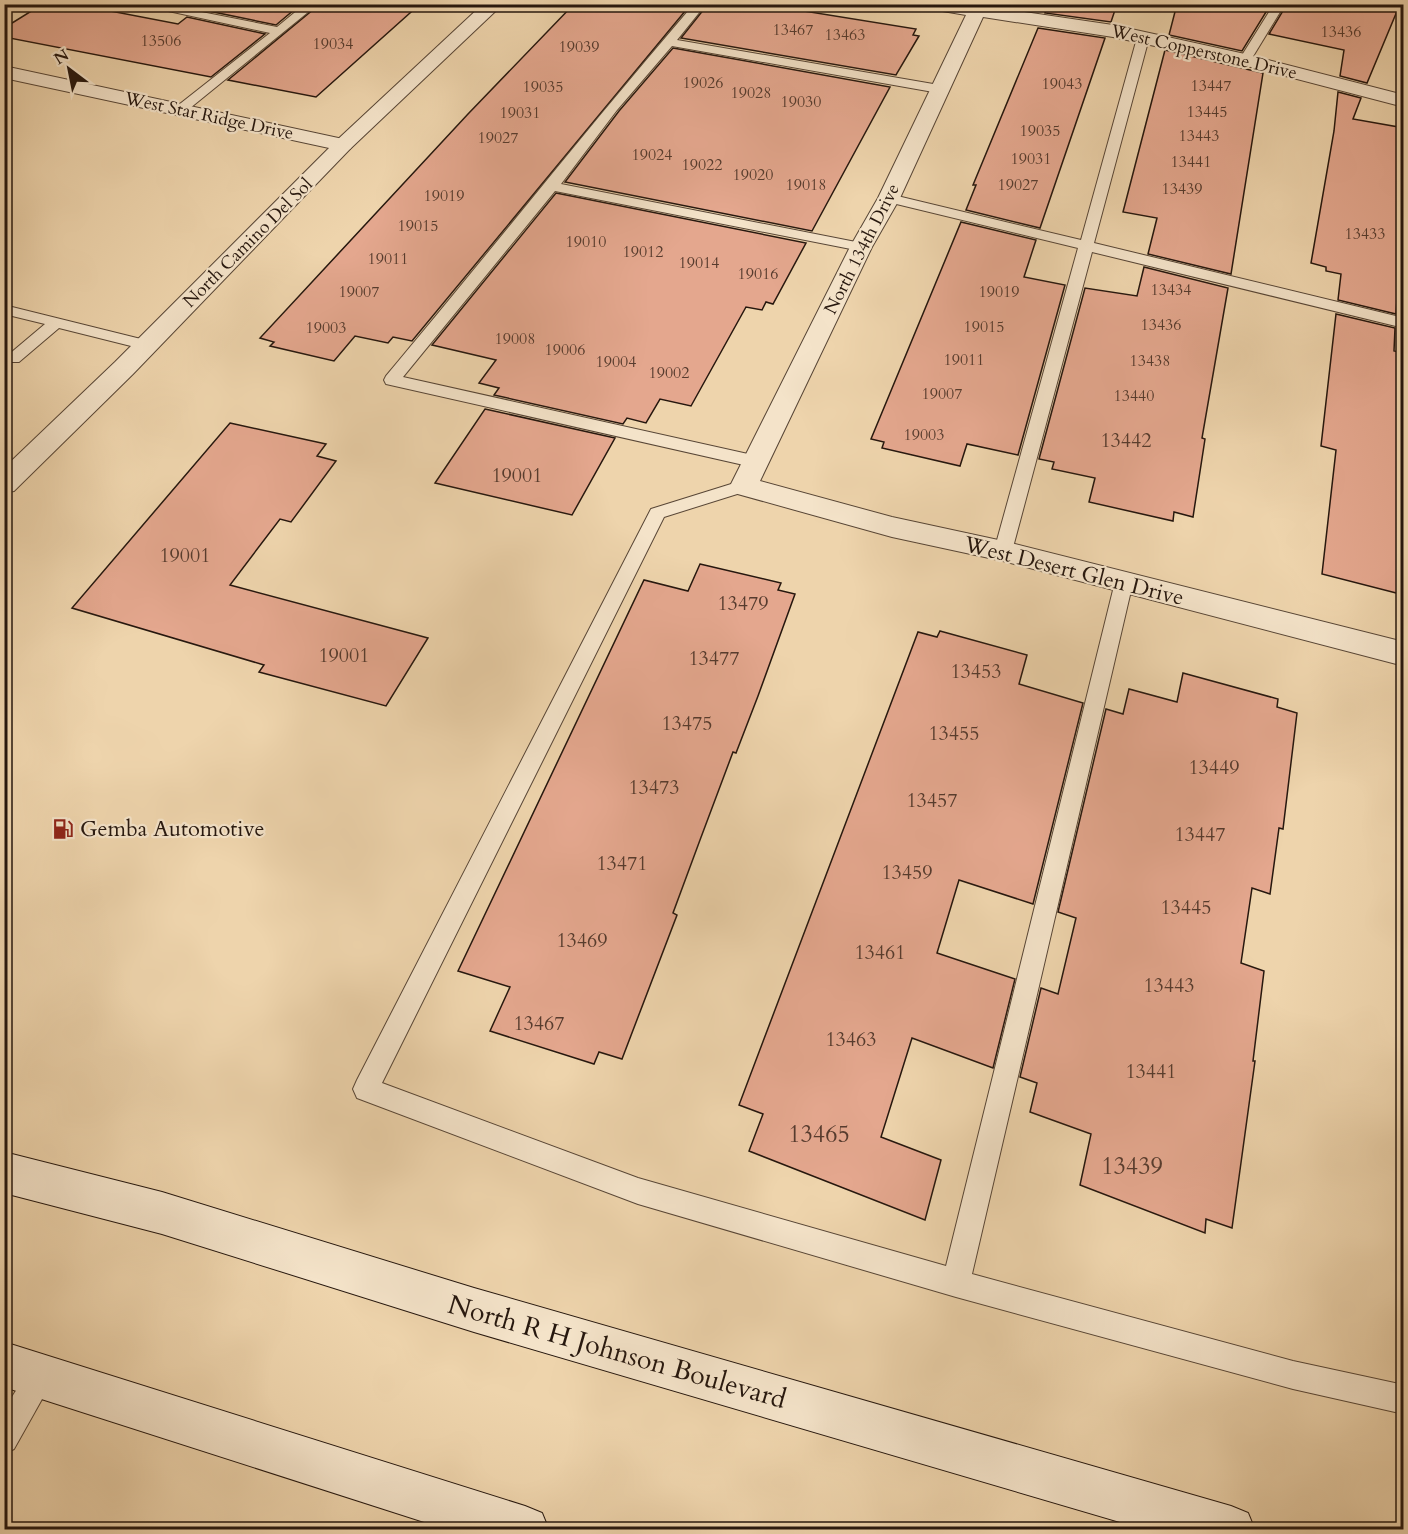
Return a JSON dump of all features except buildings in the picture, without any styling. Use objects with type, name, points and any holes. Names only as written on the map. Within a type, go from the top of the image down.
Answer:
[{"type":"street","name":"North Camino Del Sol","points":[[4,484],[147,345],[343,145],[494,4]]},
{"type":"street","name":"West Copperstone Drive","points":[[931,4],[979,8],[1143,38],[1245,60],[1404,101]]},
{"type":"street","name":"North 134th Drive","points":[[750,474],[861,247],[889,198],[979,8]]},
{"type":"street","name":"West Star Ridge Drive","points":[[4,72],[343,145]]},
{"type":"street","name":"West Desert Glen Drive","points":[[750,474],[892,527],[1003,551],[1404,654]]},
{"type":"street","name":"North R H Johnson Boulevard","points":[[4,1172],[162,1213],[474,1310],[1231,1530]]},
{"type":"street","points":[[23,1370],[525,1530]]},
{"type":"lane","points":[[141,4],[279,31]]},
{"type":"lane","points":[[180,110],[313,4]]},
{"type":"lane","points":[[701,4],[613,107],[552,186],[392,380],[750,474]]},
{"type":"lane","points":[[1245,60],[1280,4]]},
{"type":"lane","points":[[1003,551],[1143,38]]},
{"type":"lane","points":[[670,42],[939,89]]},
{"type":"lane","points":[[552,186],[861,247]]},
{"type":"lane","points":[[889,198],[1404,323]]},
{"type":"lane","points":[[4,309],[147,345]]},
{"type":"lane","points":[[13,359],[58,321]]},
{"type":"lane","points":[[750,474],[657,513],[366,1089],[638,1191],[956,1283],[1293,1375],[1404,1400]]},
{"type":"lane","points":[[956,1283],[1124,582]]},
{"type":"lane","points":[[4,1439],[23,1370]]},
{"type":"place","name":"Gemba Automotive","points":[[63,829]]}]
